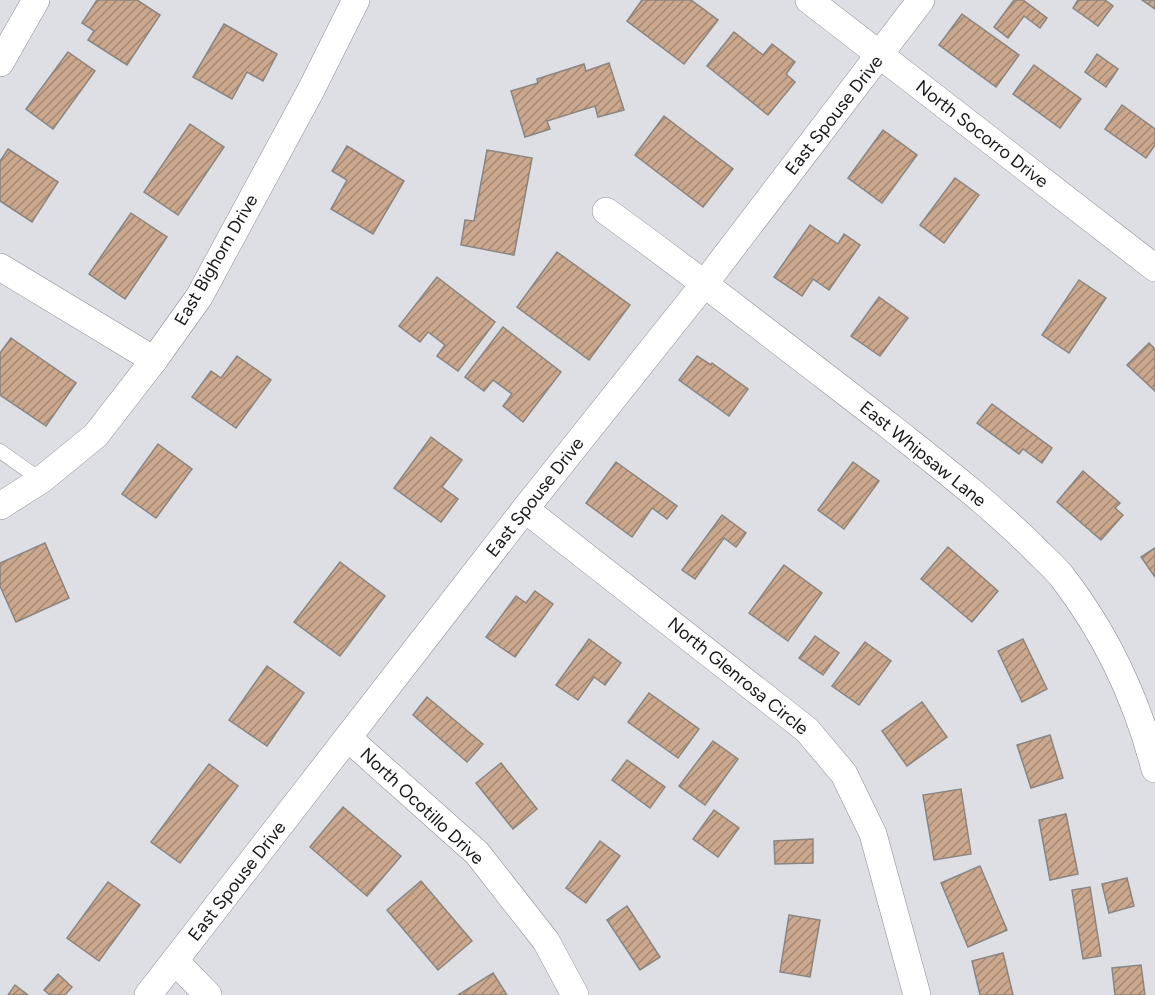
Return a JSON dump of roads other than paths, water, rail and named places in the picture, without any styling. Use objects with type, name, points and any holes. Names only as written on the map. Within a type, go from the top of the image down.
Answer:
[{"type":"street","points":[[0,63],[36,0]]},
{"type":"street","name":"East Bighorn Drive","points":[[0,506],[41,480],[96,435],[199,297],[356,0]]},
{"type":"street","name":"North Socorro Drive","points":[[809,0],[1155,268]]},
{"type":"street","name":"East Spouse Drive","points":[[148,995],[525,509],[705,283],[921,0]]},
{"type":"street","name":"East Whipsaw Lane","points":[[606,211],[705,283],[965,485],[1010,524],[1061,575],[1091,616],[1114,658],[1149,747],[1155,769]]},
{"type":"street","points":[[0,267],[154,360]]},
{"type":"street","name":"North Glenrosa Circle","points":[[525,509],[807,730],[844,774],[873,834],[917,995]]},
{"type":"street","name":"North Ocotillo Drive","points":[[348,738],[477,853],[546,941],[575,995]]},
{"type":"street","points":[[175,961],[208,995]]},
{"type":"lane","points":[[0,450],[41,480]]}]
